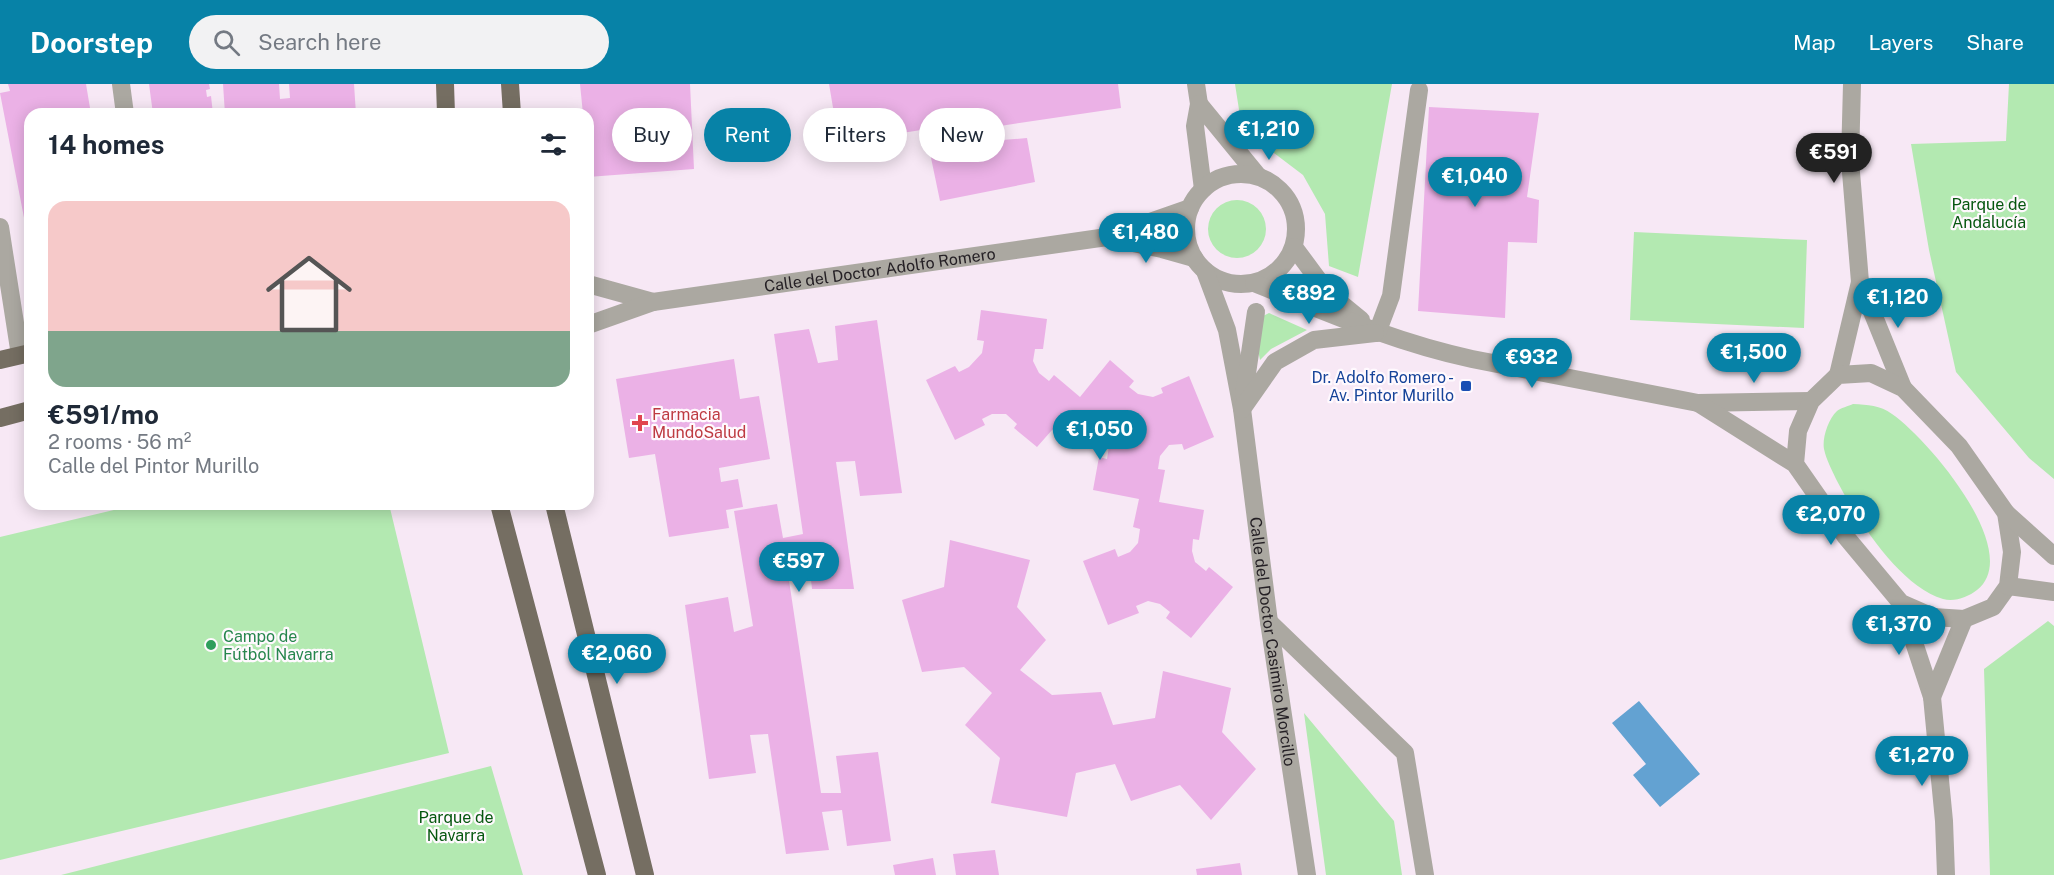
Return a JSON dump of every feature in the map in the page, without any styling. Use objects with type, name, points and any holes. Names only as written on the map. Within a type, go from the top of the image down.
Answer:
[{"type":"main road","points":[[445,84],[446,108]]},
{"type":"main road","points":[[510,84],[512,108]]},
{"type":"main road","points":[[0,360],[24,354]]},
{"type":"main road","points":[[0,418],[24,412]]},
{"type":"main road","points":[[502,510],[597,875]]},
{"type":"main road","points":[[555,510],[645,875]]},
{"type":"street","points":[[121,84],[124,108]]},
{"type":"street","points":[[1196,84],[1199,104],[1195,126],[1203,189]]},
{"type":"street","points":[[1852,84],[1850,160],[1860,282],[1903,388]]},
{"type":"street","points":[[1377,333],[1391,296],[1419,90]]},
{"type":"street","points":[[1199,104],[1258,176]]},
{"type":"street","points":[[1229,175],[1258,176],[1274,184],[1286,196],[1294,212],[1297,229],[1294,247],[1285,263],[1271,276],[1254,283],[1233,284],[1218,280],[1199,264],[1187,242],[1186,225],[1190,208],[1203,189],[1215,180],[1229,175]]},
{"type":"street","name":"Calle del Doctor Adolfo Romero","points":[[653,302],[1107,237],[1190,208]]},
{"type":"street","points":[[0,227],[24,349]]},
{"type":"street","name":"Calle del Doctor Adolfo Romero","points":[[1107,237],[1162,249],[1199,264]]},
{"type":"street","points":[[1294,247],[1328,293],[1377,333]]},
{"type":"street","name":"Calle del Doctor Casimiro Morcillo","points":[[1199,264],[1227,330],[1242,409],[1269,622],[1307,875]]},
{"type":"street","points":[[1795,464],[1798,431],[1810,400],[1838,375],[1860,282]]},
{"type":"street","points":[[1254,283],[1377,333],[1454,355],[1698,403],[1810,400]]},
{"type":"street","points":[[594,286],[653,302]]},
{"type":"street","points":[[594,323],[653,302]]},
{"type":"street","name":"Calle del Doctor Casimiro Morcillo","points":[[1242,409],[1256,312]]},
{"type":"street","points":[[1242,409],[1275,362],[1314,340],[1377,333]]},
{"type":"street","points":[[1838,375],[1871,373],[1903,388],[1959,446],[2006,513],[2054,556]]},
{"type":"street","points":[[1698,403],[1795,464],[1846,537],[1901,603],[1932,697],[1944,821],[1946,875]]},
{"type":"street","points":[[1901,603],[1933,617],[1964,619],[1993,607],[2008,586],[2012,552],[2006,513]]},
{"type":"street","points":[[2008,586],[2054,592]]},
{"type":"street","points":[[1932,697],[1964,619]]},
{"type":"street","points":[[1269,622],[1405,753],[1425,875]]},
{"type":"green space","points":[[1235,84],[1392,84],[1358,277],[1329,266],[1325,214],[1303,175],[1242,129]]},
{"type":"green space","name":"Parque de Andalucía","points":[[2009,84],[2054,84],[2054,479],[2029,458],[1956,372],[1929,250],[1911,144],[2006,141]]},
{"type":"green space","points":[[1237,200],[1248,202],[1261,213],[1266,229],[1264,240],[1253,253],[1237,258],[1226,256],[1213,245],[1208,229],[1210,218],[1221,205]]},
{"type":"green space","points":[[1634,232],[1807,240],[1804,328],[1630,320]]},
{"type":"green space","points":[[1269,313],[1307,330],[1271,349],[1260,360],[1254,330],[1263,316]]},
{"type":"green space","points":[[1853,404],[1883,409],[1908,427],[1947,470],[1966,497],[1980,524],[1989,550],[1989,573],[1973,593],[1952,600],[1927,592],[1895,566],[1867,531],[1831,468],[1824,445],[1826,429],[1831,419],[1837,411]]},
{"type":"green space","name":"Campo de Fútbol Navarra","points":[[114,510],[390,510],[449,753],[0,860],[0,537]]},
{"type":"green space","points":[[2048,621],[2054,626],[2054,875],[1990,875],[1984,669]]},
{"type":"green space","points":[[1304,713],[1394,821],[1402,875],[1326,875]]},
{"type":"green space","name":"Parque de Navarra","points":[[491,766],[523,875],[61,875]]},
{"type":"water","points":[[1639,701],[1700,774],[1660,807],[1633,775],[1646,764],[1612,723]]},
{"type":"building","points":[[8,84],[86,84],[90,108],[24,108],[24,218],[0,93],[10,91]]},
{"type":"building","points":[[149,84],[209,84],[210,89],[206,90],[207,97],[211,96],[212,108],[152,108]]},
{"type":"building","points":[[223,84],[279,84],[280,99],[290,98],[289,84],[354,84],[356,108],[225,108]]},
{"type":"building","points":[[580,84],[690,84],[691,108],[612,108],[612,162],[692,162],[692,126],[694,169],[594,177],[594,108],[582,108]]},
{"type":"building","points":[[829,84],[1118,84],[1121,108],[1005,125],[1005,108],[919,108],[919,130],[907,132],[907,108],[833,108]]},
{"type":"building","points":[[1429,107],[1539,113],[1527,197],[1539,200],[1537,243],[1508,242],[1505,318],[1418,311]]},
{"type":"building","points":[[1027,138],[1035,182],[940,201],[932,162],[1005,162],[1005,140]]},
{"type":"building","points":[[981,310],[1047,319],[1043,349],[1035,349],[1033,361],[1039,373],[1049,381],[1054,375],[1080,397],[1110,360],[1134,381],[1129,387],[1138,394],[1153,397],[1163,393],[1161,388],[1189,376],[1214,437],[1184,450],[1182,444],[1169,445],[1160,456],[1158,469],[1165,470],[1159,502],[1204,510],[1199,540],[1193,539],[1192,551],[1195,562],[1206,571],[1209,567],[1233,587],[1191,638],[1166,618],[1170,612],[1160,604],[1148,601],[1136,606],[1139,613],[1108,625],[1083,561],[1115,549],[1118,557],[1130,552],[1138,543],[1140,529],[1133,527],[1139,499],[1093,490],[1099,457],[1107,459],[1109,446],[1105,434],[1096,426],[1091,432],[1068,412],[1037,447],[1014,428],[1017,424],[1006,414],[992,414],[982,419],[985,425],[955,440],[926,380],[955,366],[959,372],[969,367],[982,353],[984,341],[977,340]]},
{"type":"building","points":[[877,320],[902,493],[860,496],[855,461],[836,462],[854,589],[812,589],[808,552],[785,554],[821,793],[841,793],[836,756],[878,752],[891,841],[847,846],[842,810],[822,812],[829,850],[786,854],[768,734],[750,735],[756,773],[709,779],[685,605],[728,597],[734,632],[753,626],[734,511],[777,504],[783,538],[803,534],[774,334],[809,329],[818,363],[838,360],[835,326]]},
{"type":"building","points":[[734,359],[740,399],[759,396],[770,459],[719,468],[721,482],[738,479],[743,507],[726,510],[729,528],[669,537],[655,454],[629,458],[616,379]]},
{"type":"building","points":[[950,540],[1030,560],[1017,607],[1046,640],[1020,670],[1052,695],[1101,692],[1113,725],[1155,718],[1163,671],[1231,688],[1222,732],[1256,769],[1211,820],[1180,785],[1131,801],[1115,764],[1076,773],[1067,817],[991,803],[1000,758],[965,725],[992,693],[964,667],[922,672],[902,600],[944,587]]},
{"type":"building","points":[[995,850],[999,875],[956,875],[953,854]]},
{"type":"building","points":[[933,858],[936,875],[895,875],[893,865]]},
{"type":"building","points":[[1240,863],[1242,875],[1197,875],[1196,869]]},
{"type":"place","name":"Dr. Adolfo Romero - Av. Pintor Murillo","points":[[1466,386]]},
{"type":"place","name":"Farmacia MundoSalud","points":[[640,423]]},
{"type":"place","name":"Campo de Fútbol Navarra","points":[[211,645]]}]
